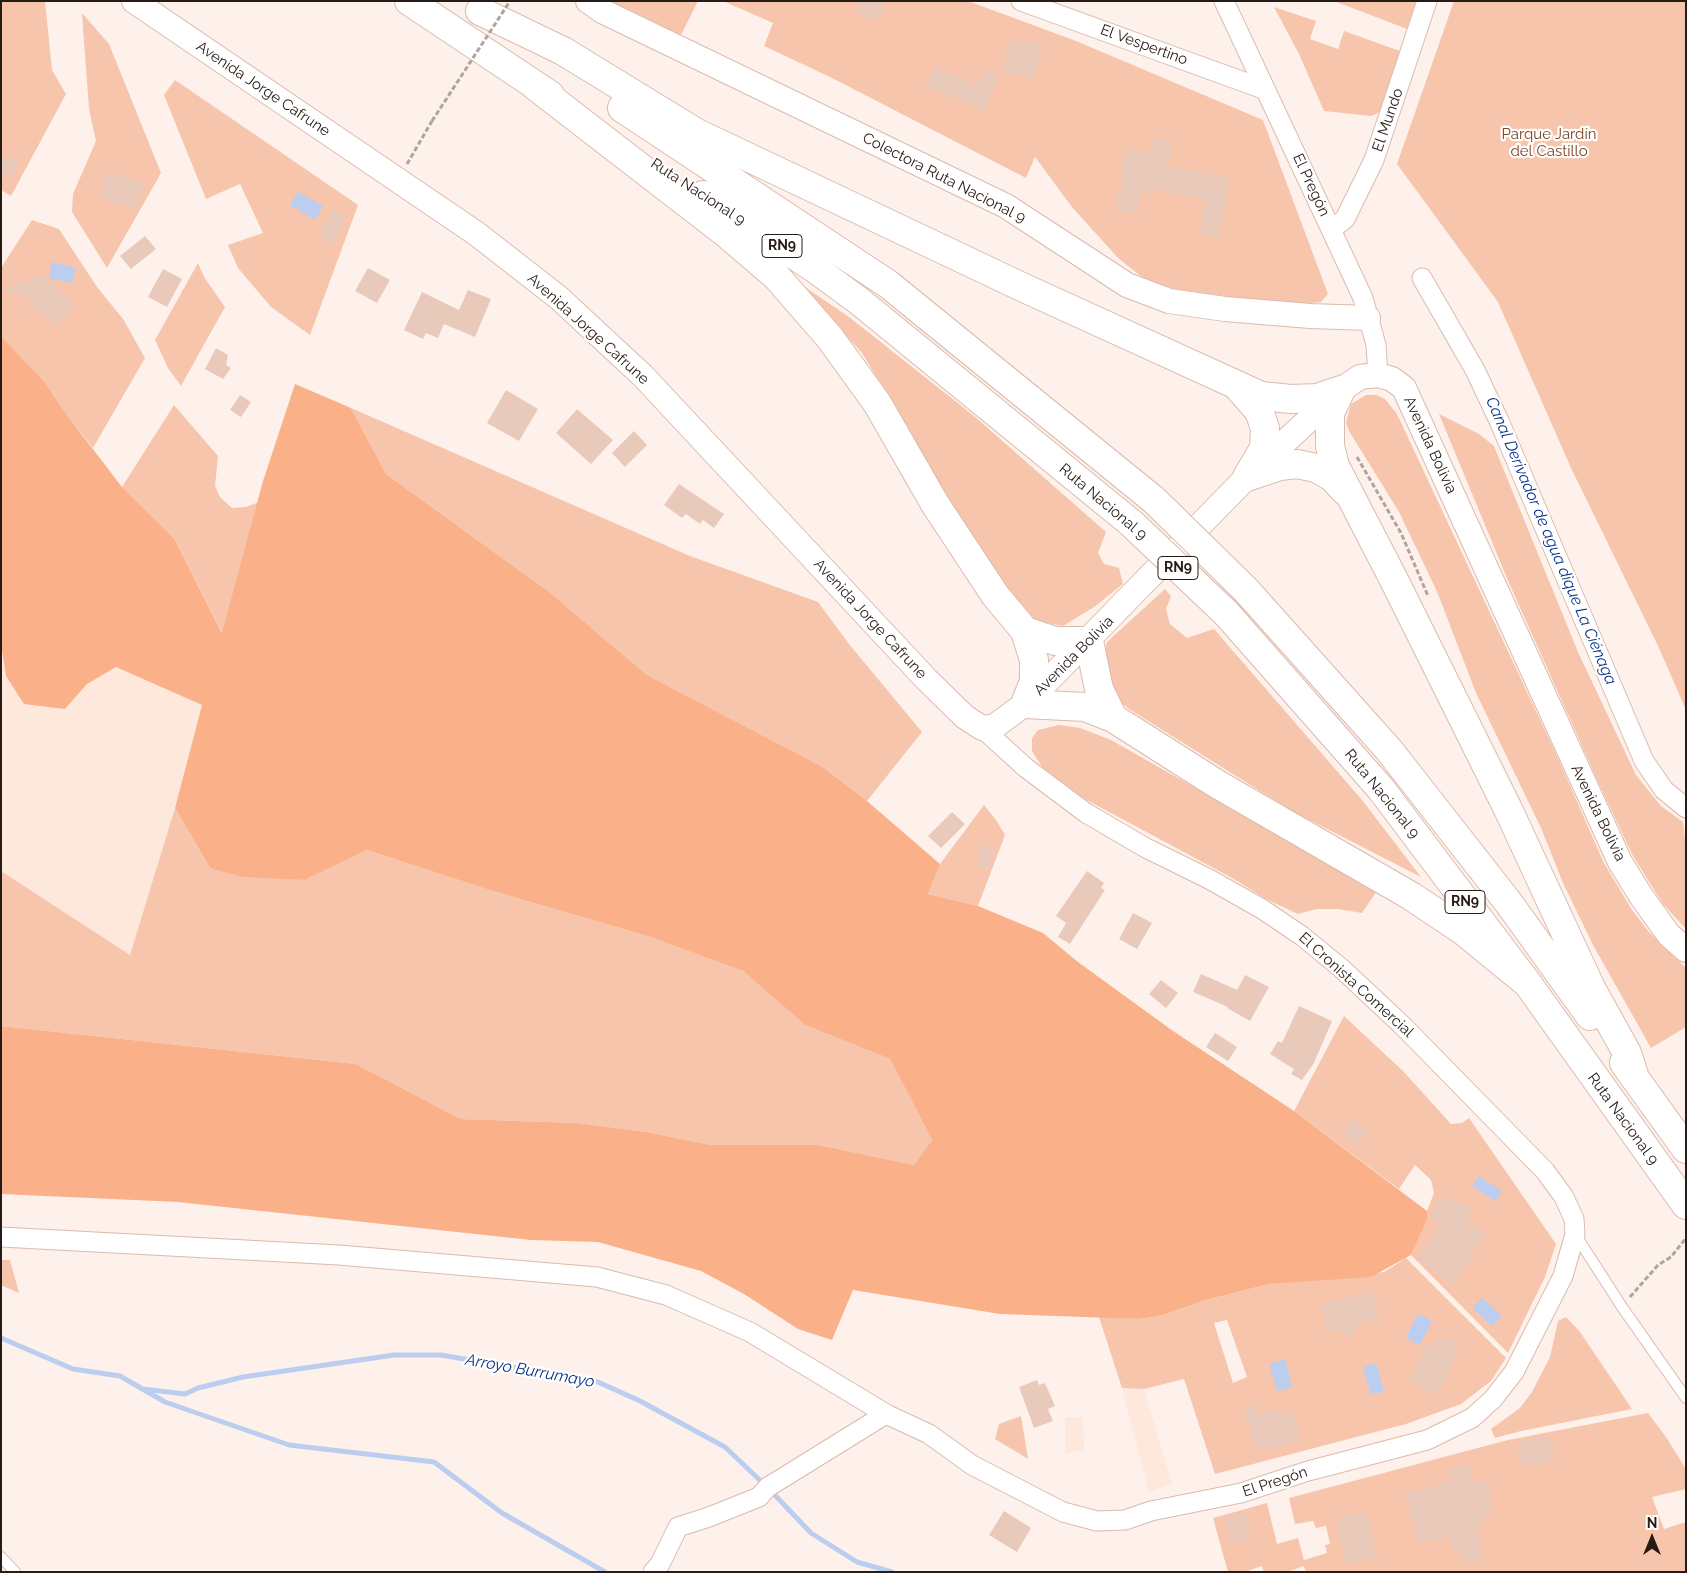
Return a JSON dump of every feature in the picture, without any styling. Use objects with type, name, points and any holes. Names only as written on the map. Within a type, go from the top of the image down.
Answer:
[{"type":"highway","name":"Ruta Nacional 9","points":[[410,1],[535,86],[860,300],[1131,523],[1226,613],[1381,789],[1528,984],[1686,1205]]},
{"type":"highway","name":"Ruta Nacional 9","points":[[472,6],[670,141],[888,284],[1154,500],[1246,590],[1389,750],[1508,902],[1686,1149]]},
{"type":"highway","points":[[472,6],[563,51],[697,133],[1022,287],[1236,385],[1261,396],[1291,399],[1317,398],[1341,390]]},
{"type":"highway","points":[[535,86],[728,235],[776,276],[830,338],[877,403],[941,512],[996,595],[1025,631],[1034,660],[1034,681],[1025,704],[1085,707],[1113,718],[1217,784],[1411,896],[1462,930],[1528,984]]},
{"type":"highway","points":[[1236,385],[1259,411],[1265,428],[1264,448],[1247,477]]},
{"type":"highway","points":[[1341,390],[1330,413],[1330,446],[1335,466],[1508,809],[1591,988],[1627,1053],[1635,1078]]},
{"type":"highway","points":[[1247,477],[1280,466],[1298,464],[1316,468],[1332,477],[1353,499]]},
{"type":"highway","points":[[1025,631],[1055,641],[1089,641],[1099,689],[1113,718]]},
{"type":"street","name":"Avenida Jorge Cafrune","points":[[134,1],[477,234],[573,311],[643,376],[927,680],[965,717],[982,728]]},
{"type":"street","name":"Colectora Ruta Nacional 9","points":[[588,1],[602,11],[1006,206],[1127,284],[1169,300],[1225,309],[1310,316],[1368,318]]},
{"type":"street","name":"El Vespertino","points":[[1021,1],[1266,90]]},
{"type":"street","name":"El Pregón","points":[[1224,1],[1363,298],[1376,345],[1378,375]]},
{"type":"street","name":"El Mundo","points":[[1332,229],[1344,219],[1374,160],[1426,1]]},
{"type":"street","points":[[1422,278],[1475,370],[1500,423],[1644,761],[1664,790],[1686,808]]},
{"type":"street","name":"Avenida Bolivia","points":[[982,728],[995,726],[1025,704],[1089,641],[1247,477],[1341,390],[1360,377],[1378,375],[1392,379],[1404,388],[1620,862],[1641,896],[1669,935],[1686,950]]},
{"type":"street","name":"El Cronista Comercial","points":[[982,728],[1026,768],[1086,813],[1146,848],[1209,879],[1262,909],[1302,936],[1341,968],[1404,1026],[1545,1171],[1564,1198],[1574,1219],[1575,1234]]},
{"type":"street","name":"El Pregón","points":[[1,1237],[339,1255],[597,1277],[666,1295],[750,1332],[886,1414],[929,1434],[972,1465],[1063,1512],[1097,1521],[1125,1520],[1151,1511],[1241,1493],[1308,1471],[1427,1440],[1472,1418],[1493,1399],[1514,1372],[1563,1276],[1575,1234]]},
{"type":"street","points":[[653,1572],[660,1564],[678,1527],[710,1518],[759,1497],[768,1487],[886,1414]]},
{"type":"lane","points":[[1575,1234],[1622,1307],[1686,1398]]},
{"type":"lane","points":[[1,1556],[15,1572]]},
{"type":"path","points":[[398,181],[432,121],[510,1]]},
{"type":"path","points":[[1622,1307],[1658,1264],[1671,1257],[1686,1238]]},
{"type":"shaded area","points":[[1,336],[44,381],[69,418],[122,487],[174,538],[222,633],[263,481],[295,384],[351,408],[386,474],[548,591],[647,675],[823,767],[867,801],[940,864],[928,894],[978,906],[1043,933],[1078,962],[1173,1031],[1294,1111],[1427,1211],[1427,1221],[1411,1255],[1371,1277],[1269,1284],[1206,1300],[1163,1315],[1140,1319],[1000,1314],[853,1290],[832,1340],[798,1329],[744,1294],[701,1271],[598,1242],[531,1240],[178,1202],[1,1194],[1,1026],[356,1064],[461,1119],[577,1123],[647,1132],[711,1145],[819,1145],[914,1165],[932,1140],[890,1059],[805,1025],[743,971],[647,936],[486,889],[367,850],[305,880],[243,877],[210,868],[175,808],[202,705],[116,667],[87,684],[65,709],[24,704],[6,676],[1,644]]},
{"type":"shaded area","points":[[1,644],[6,676],[65,709],[87,684],[116,667],[202,705],[175,808],[130,955],[1,871]]},
{"type":"shaded area","points":[[1122,1388],[1144,1389],[1172,1484],[1149,1492]]},
{"type":"shaded area","points":[[1065,1417],[1083,1417],[1084,1449],[1065,1454]]},
{"type":"green space","points":[[1,1],[45,1],[52,70],[66,94],[11,196],[1,190]]},
{"type":"green space","points":[[603,1],[698,1],[680,37]]},
{"type":"green space","points":[[723,1],[968,1],[1076,41],[1263,120],[1328,294],[1321,302],[1302,304],[1199,296],[1147,281],[1118,258],[1072,207],[1035,157],[1026,178],[832,78],[764,46],[773,23]]},
{"type":"green space","points":[[1334,1],[1416,1],[1407,29]]},
{"type":"green space","name":"Parque Jardín del Castillo","points":[[1454,1],[1686,1],[1686,710],[1659,648],[1571,468],[1498,302],[1397,164]]},
{"type":"green space","points":[[1274,7],[1316,21],[1310,39],[1338,49],[1344,31],[1400,51],[1380,112],[1371,116],[1324,111],[1299,54]]},
{"type":"green space","points":[[82,13],[109,44],[161,173],[107,268],[72,212],[73,194],[96,141],[89,109]]},
{"type":"green space","points":[[175,80],[358,205],[310,335],[271,307],[238,268],[228,245],[263,233],[240,184],[206,199],[164,95]]},
{"type":"green space","points":[[32,220],[59,229],[97,287],[123,319],[145,358],[93,448],[69,418],[44,381],[1,336],[1,268]]},
{"type":"green space","points":[[198,263],[204,277],[225,307],[181,386],[168,368],[155,340]]},
{"type":"green space","points":[[796,281],[849,317],[974,416],[1106,532],[1098,553],[1104,564],[1119,568],[1123,584],[1094,607],[1063,626],[1035,621],[977,551],[914,438],[862,353]]},
{"type":"green space","points":[[1366,395],[1376,395],[1385,399],[1397,414],[1557,756],[1604,863],[1632,910],[1649,932],[1686,968],[1686,1027],[1651,1048],[1593,945],[1563,883],[1541,828],[1476,693],[1438,594],[1399,512],[1349,431],[1346,422],[1351,404]]},
{"type":"green space","points":[[174,405],[218,456],[215,486],[220,497],[232,508],[246,507],[259,502],[223,634],[174,538],[122,487]]},
{"type":"green space","points":[[351,408],[690,556],[818,602],[849,644],[922,732],[867,801],[823,767],[647,675],[548,591],[386,474]]},
{"type":"green space","points":[[1439,414],[1479,434],[1494,446],[1578,652],[1636,775],[1661,806],[1683,822],[1686,846],[1686,929],[1663,904],[1633,856],[1509,583]]},
{"type":"green space","points":[[1165,589],[1171,596],[1166,609],[1170,624],[1187,638],[1214,629],[1362,800],[1421,877],[1292,811],[1129,709],[1114,697],[1104,657],[1107,642]]},
{"type":"green space","points":[[1059,725],[1080,728],[1111,740],[1377,891],[1362,913],[1338,909],[1317,909],[1298,914],[1264,898],[1234,879],[1083,798],[1042,767],[1032,751],[1032,738],[1038,730]]},
{"type":"green space","points":[[984,805],[1005,835],[978,906],[928,894],[940,864]]},
{"type":"green space","points":[[175,808],[210,868],[305,880],[367,850],[486,889],[647,936],[743,971],[805,1025],[890,1059],[932,1140],[914,1165],[819,1145],[711,1145],[647,1132],[577,1123],[461,1119],[356,1064],[1,1026],[1,871],[130,955]]},
{"type":"green space","points":[[1344,1016],[1403,1071],[1451,1124],[1462,1123],[1469,1118],[1556,1244],[1545,1277],[1508,1353],[1411,1255],[1427,1221],[1427,1211],[1434,1193],[1431,1180],[1415,1165],[1399,1189],[1294,1111]]},
{"type":"green space","points":[[1406,1258],[1506,1358],[1491,1381],[1461,1404],[1406,1424],[1215,1474],[1184,1379],[1144,1389],[1122,1388],[1099,1317],[1140,1319],[1163,1315],[1206,1300],[1269,1284],[1384,1272]],"holes":[[[1227,1320],[1247,1377],[1233,1383],[1214,1323]]]},
{"type":"green space","points":[[1,1260],[10,1260],[19,1293],[1,1285]]},
{"type":"green space","points":[[1566,1317],[1580,1332],[1632,1409],[1495,1438],[1491,1429],[1520,1408],[1532,1392],[1550,1357],[1558,1321]]},
{"type":"green space","points":[[1648,1413],[1686,1469],[1686,1489],[1652,1497],[1664,1529],[1686,1522],[1686,1572],[1306,1572],[1304,1566],[1287,1572],[1264,1572],[1262,1566],[1244,1572],[1228,1572],[1213,1518],[1267,1503],[1277,1544],[1298,1538],[1304,1560],[1327,1553],[1325,1545],[1330,1544],[1326,1526],[1316,1528],[1313,1521],[1295,1524],[1289,1498],[1508,1440]]},
{"type":"green space","points":[[1021,1416],[1028,1459],[995,1439],[999,1424]]},
{"type":"water","points":[[298,192],[323,206],[315,220],[290,205]]},
{"type":"water","points":[[52,262],[76,268],[72,283],[49,278]]},
{"type":"water","points":[[1479,1176],[1502,1191],[1495,1201],[1472,1186]]},
{"type":"water","points":[[1482,1298],[1502,1316],[1492,1326],[1473,1308]]},
{"type":"water","points":[[1418,1314],[1432,1321],[1420,1345],[1406,1338]]},
{"type":"water","points":[[1285,1359],[1292,1387],[1277,1391],[1269,1364]]},
{"type":"water","points":[[1376,1363],[1384,1391],[1371,1395],[1363,1367]]},
{"type":"building","points":[[859,1],[885,1],[878,20],[855,12]]},
{"type":"building","points":[[1020,39],[1042,45],[1033,79],[1002,71],[1010,42],[1018,44]]},
{"type":"building","points":[[934,67],[977,86],[984,69],[1000,76],[984,110],[926,86]]},
{"type":"building","points":[[1154,137],[1174,143],[1167,166],[1229,178],[1219,237],[1200,234],[1205,200],[1150,188],[1149,193],[1141,192],[1135,214],[1115,209],[1125,170],[1120,168],[1128,147],[1149,155]]},
{"type":"building","points":[[1,157],[17,159],[15,175],[1,173]]},
{"type":"building","points":[[106,172],[144,184],[135,209],[98,196]]},
{"type":"building","points":[[332,209],[346,215],[334,244],[319,237]]},
{"type":"building","points":[[145,236],[156,249],[131,269],[120,256]]},
{"type":"building","points":[[368,268],[390,280],[377,303],[355,291]]},
{"type":"building","points":[[163,269],[182,279],[167,307],[148,297]]},
{"type":"building","points":[[44,275],[75,307],[56,326],[42,312],[28,307],[31,297],[1,289]]},
{"type":"building","points":[[468,290],[491,299],[475,337],[444,324],[438,338],[426,333],[423,339],[404,330],[422,292],[459,310]]},
{"type":"building","points":[[216,348],[228,355],[226,365],[231,368],[223,379],[205,369]]},
{"type":"building","points":[[506,390],[538,409],[519,441],[487,423]]},
{"type":"building","points":[[240,395],[251,402],[241,417],[230,410]]},
{"type":"building","points":[[577,409],[613,440],[591,464],[556,433]]},
{"type":"building","points":[[634,431],[647,445],[625,467],[612,453]]},
{"type":"building","points":[[679,484],[724,514],[714,528],[703,520],[700,524],[686,514],[682,518],[664,505]]},
{"type":"building","points":[[952,812],[965,824],[941,848],[928,836]]},
{"type":"building","points":[[982,844],[995,848],[990,868],[976,865]]},
{"type":"building","points":[[1087,871],[1104,883],[1101,888],[1105,890],[1070,944],[1058,937],[1066,923],[1056,916]]},
{"type":"building","points":[[1133,913],[1152,923],[1137,949],[1119,939]]},
{"type":"building","points":[[1201,974],[1237,990],[1245,975],[1269,987],[1250,1021],[1228,1007],[1193,992]]},
{"type":"building","points":[[1161,980],[1178,993],[1166,1008],[1149,994]]},
{"type":"building","points":[[1299,1006],[1332,1021],[1314,1063],[1302,1080],[1291,1074],[1294,1069],[1270,1054],[1278,1041],[1282,1043]]},
{"type":"building","points":[[1215,1033],[1237,1047],[1228,1061],[1206,1047]]},
{"type":"building","points":[[1352,1119],[1368,1130],[1357,1146],[1341,1135]]},
{"type":"building","points":[[1439,1196],[1472,1208],[1466,1224],[1486,1232],[1453,1285],[1437,1274],[1438,1272],[1418,1260],[1441,1222],[1431,1218]]},
{"type":"building","points":[[1373,1292],[1379,1319],[1359,1323],[1352,1338],[1333,1329],[1327,1330],[1321,1304]]},
{"type":"building","points":[[1444,1336],[1457,1343],[1453,1355],[1456,1357],[1438,1394],[1410,1381],[1427,1344],[1433,1346],[1437,1339],[1442,1341]]},
{"type":"building","points":[[1037,1380],[1039,1385],[1045,1383],[1055,1406],[1048,1409],[1053,1421],[1034,1428],[1019,1387]]},
{"type":"building","points":[[1256,1404],[1259,1414],[1277,1409],[1278,1414],[1291,1411],[1300,1437],[1297,1438],[1298,1442],[1257,1451],[1244,1408]]},
{"type":"building","points":[[1549,1435],[1556,1458],[1545,1461],[1546,1463],[1526,1466],[1526,1462],[1521,1464],[1517,1447],[1522,1445],[1521,1441]]},
{"type":"building","points":[[1468,1464],[1472,1483],[1487,1480],[1493,1513],[1482,1516],[1484,1523],[1476,1525],[1483,1560],[1464,1564],[1460,1548],[1452,1549],[1450,1535],[1420,1544],[1405,1494],[1451,1481],[1448,1469]]},
{"type":"building","points":[[1004,1511],[1031,1528],[1017,1552],[989,1535]]},
{"type":"building","points":[[1366,1512],[1377,1557],[1346,1564],[1336,1519]]},
{"type":"building","points":[[1246,1513],[1251,1539],[1231,1544],[1225,1517]]},
{"type":"waterway","name":"Arroyo Burrumayo","points":[[1,1338],[73,1369],[120,1376],[165,1402],[289,1445],[434,1462],[502,1513],[605,1572]]},
{"type":"waterway","name":"Arroyo Burrumayo","points":[[143,1389],[185,1394],[198,1388],[243,1377],[394,1355],[441,1355],[598,1382],[640,1401],[725,1447],[765,1485]]},
{"type":"waterway","name":"Arroyo Burrumayo","points":[[771,1491],[811,1533],[857,1562],[892,1572]]},
{"type":"water label","name":"Canal Derivador de agua dique La Ciénaga","points":[[1551,541]]}]
